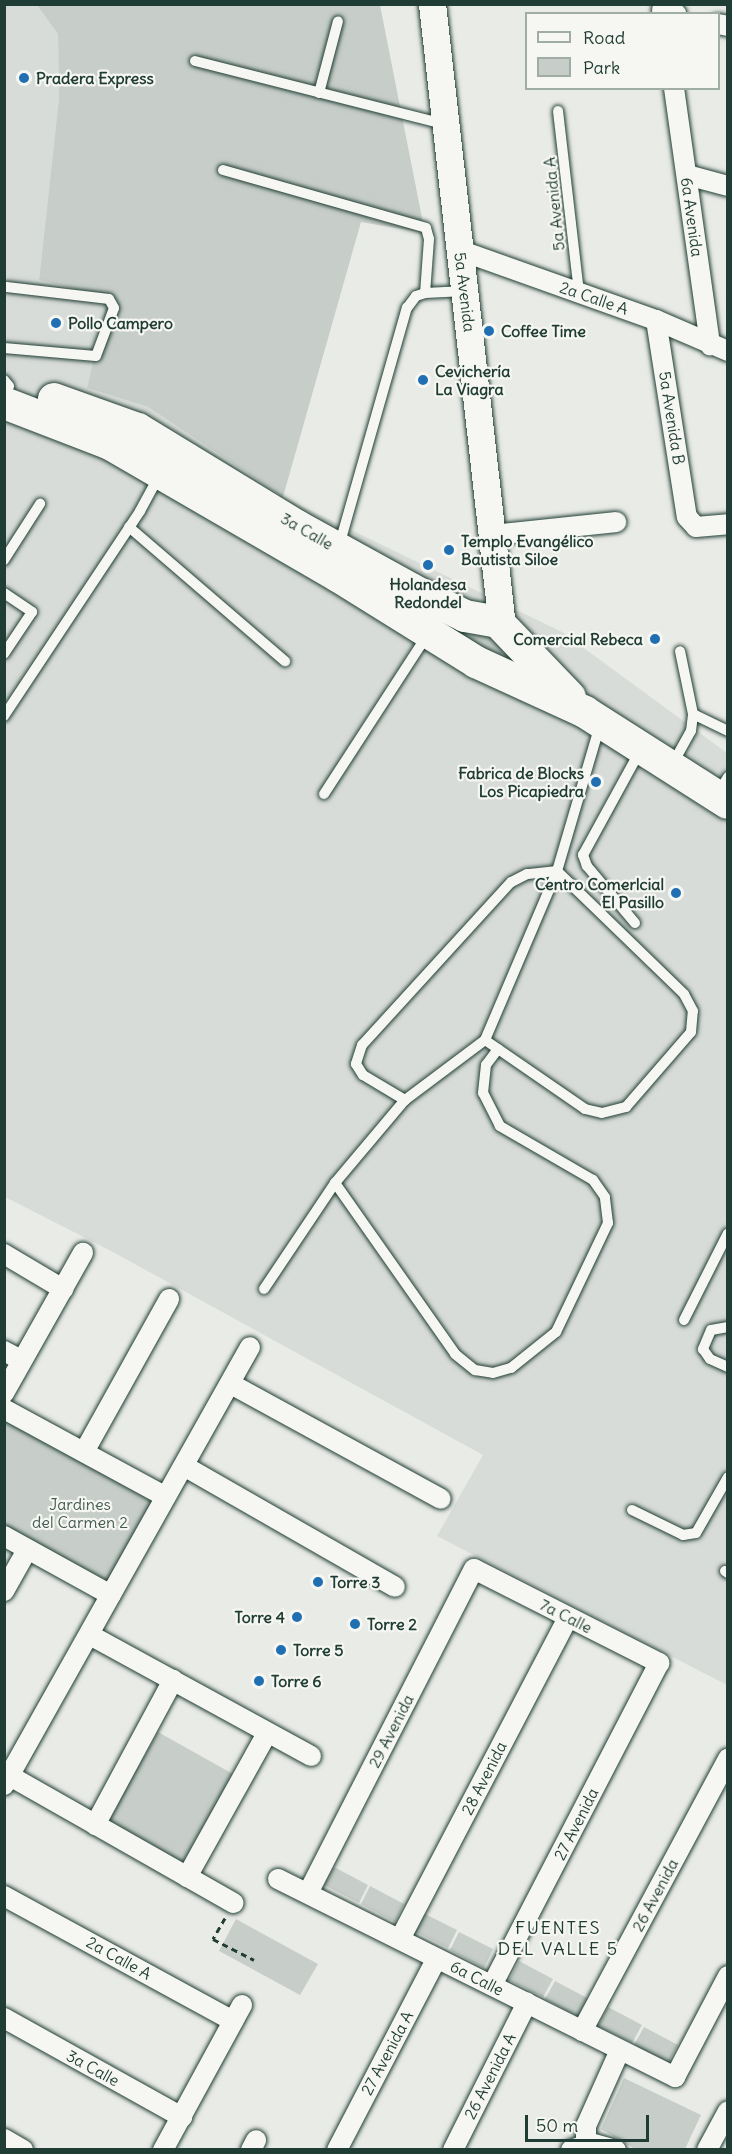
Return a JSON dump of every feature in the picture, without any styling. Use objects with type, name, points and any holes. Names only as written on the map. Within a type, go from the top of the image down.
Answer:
[{"type":"main road","name":"5a Avenida","points":[[432,4],[444,124],[506,631]]},
{"type":"main road","name":"3a Calle","points":[[6,388],[138,429],[338,549],[452,610],[506,631],[593,717]]},
{"type":"main road","name":"3a Calle","points":[[6,388],[110,444],[483,664],[593,717],[671,767],[724,792]]},
{"type":"main road","points":[[452,610],[472,611],[486,605],[498,579]]},
{"type":"main road","points":[[483,664],[505,658],[510,650],[506,631]]},
{"type":"street","name":"6a Avenida","points":[[674,90],[687,175],[719,348]]},
{"type":"street","points":[[687,175],[728,186]]},
{"type":"street","name":"2a Calle A","points":[[459,250],[656,320],[719,348]]},
{"type":"street","name":"5a Avenida B","points":[[656,320],[687,517],[696,527],[728,524]]},
{"type":"street","points":[[493,535],[616,522]]},
{"type":"street","points":[[4,1393],[13,1355],[63,1289],[83,1253]]},
{"type":"street","points":[[4,1254],[63,1289]]},
{"type":"street","points":[[84,1452],[169,1299]]},
{"type":"street","points":[[234,1903],[95,1824],[7,1781],[250,1347]]},
{"type":"street","points":[[231,1384],[441,1499]]},
{"type":"street","points":[[4,1409],[166,1497]]},
{"type":"street","points":[[184,1466],[395,1587]]},
{"type":"street","points":[[4,1536],[111,1595]]},
{"type":"street","points":[[4,1591],[27,1550]]},
{"type":"street","name":"7a Calle","points":[[474,1569],[659,1663]]},
{"type":"street","name":"29 Avenida","points":[[308,1893],[474,1569]]},
{"type":"street","name":"28 Avenida","points":[[400,1939],[568,1617]]},
{"type":"street","points":[[90,1635],[311,1756]]},
{"type":"street","name":"27 Avenida","points":[[492,1986],[659,1663]]},
{"type":"street","points":[[95,1824],[173,1680]]},
{"type":"street","points":[[187,1877],[267,1733]]},
{"type":"street","name":"26 Avenida","points":[[582,2031],[728,1759]]},
{"type":"street","name":"6a Calle","points":[[278,1879],[675,2077],[728,1976]]},
{"type":"street","name":"2a Calle A","points":[[4,1896],[237,2013],[182,2117]]},
{"type":"street","name":"27 Avenida A","points":[[337,2149],[437,1958]]},
{"type":"street","name":"26 Avenida A","points":[[453,2150],[527,2003]]},
{"type":"street","name":"3a Calle","points":[[4,2018],[182,2117]]},
{"type":"street","points":[[616,2150],[604,2144],[579,2147],[620,2050]]},
{"type":"street","points":[[707,2150],[728,2111]]},
{"type":"street","points":[[163,2150],[182,2117]]},
{"type":"street","points":[[4,2139],[23,2150]]},
{"type":"lane","points":[[319,93],[338,21]]},
{"type":"lane","points":[[195,61],[444,124]]},
{"type":"lane","name":"5a Avenida A","points":[[558,111],[579,293]]},
{"type":"lane","points":[[223,170],[426,228],[429,239],[425,293]]},
{"type":"lane","points":[[4,348],[96,356],[114,308],[109,299],[7,287]]},
{"type":"lane","points":[[338,549],[407,308],[416,296],[425,293],[465,291]]},
{"type":"lane","points":[[4,716],[129,527],[160,474]]},
{"type":"lane","points":[[4,560],[40,504]]},
{"type":"lane","points":[[129,527],[285,661]]},
{"type":"lane","points":[[4,593],[32,612],[4,654]]},
{"type":"lane","points":[[324,795],[429,631]]},
{"type":"lane","points":[[671,767],[691,731],[693,714],[680,651]]},
{"type":"lane","points":[[693,714],[728,731]]},
{"type":"lane","points":[[264,1289],[335,1183],[405,1100],[485,1040],[557,871],[593,717]]},
{"type":"lane","points":[[635,923],[587,866],[583,855],[641,748]]},
{"type":"lane","points":[[405,1100],[363,1075],[356,1064],[362,1045],[511,882],[527,874],[557,871],[684,994],[693,1011],[691,1032],[626,1107],[602,1113],[585,1109],[485,1040]]},
{"type":"lane","points":[[335,1183],[455,1354],[475,1370],[493,1373],[511,1368],[556,1332],[608,1222],[605,1197],[593,1180],[500,1126],[483,1093],[486,1065],[498,1049]]},
{"type":"lane","points":[[684,1320],[728,1233]]},
{"type":"lane","points":[[728,1327],[711,1330],[703,1349],[710,1359],[728,1367]]},
{"type":"lane","points":[[632,1510],[683,1535],[696,1533],[728,1477]]},
{"type":"path","points":[[234,1903],[213,1939],[254,1960]]},
{"type":"shaded area","points":[[37,4],[58,34],[59,98],[39,279],[108,296],[87,388],[148,407],[283,497],[562,632],[727,753],[727,1685],[437,1536],[483,1455],[111,1251],[5,1197],[4,5]]},
{"type":"green space","points":[[37,5],[380,5],[425,233],[361,222],[283,497],[148,407],[87,388],[108,296],[39,280],[59,98],[58,34]]},
{"type":"green space","points":[[479,625],[506,646],[495,660],[468,640]]},
{"type":"green space","name":"Jardines del Carmen 2","points":[[5,1416],[153,1500],[106,1583],[5,1526]]},
{"type":"green space","points":[[158,1732],[233,1774],[182,1864],[107,1822]]},
{"type":"green space","points":[[334,1867],[368,1885],[359,1903],[324,1885]]},
{"type":"green space","points":[[370,1886],[404,1904],[395,1922],[361,1904]]},
{"type":"green space","points":[[423,1913],[457,1930],[448,1948],[414,1931]]},
{"type":"green space","points":[[236,1919],[318,1964],[300,1995],[219,1951]]},
{"type":"green space","points":[[459,1932],[493,1949],[484,1968],[450,1950]]},
{"type":"green space","points":[[519,1961],[553,1979],[543,1997],[509,1980]]},
{"type":"green space","points":[[555,1981],[589,1999],[579,2017],[545,1999]]},
{"type":"green space","points":[[608,2007],[642,2025],[632,2043],[598,2026]]},
{"type":"green space","points":[[644,2027],[678,2045],[668,2063],[634,2045]]},
{"type":"green space","points":[[624,2078],[701,2115],[685,2149],[635,2149],[601,2129]]},
{"type":"place","name":"Pradera Express","points":[[24,78]]},
{"type":"place","name":"Pollo Campero","points":[[56,323]]},
{"type":"place","name":"Coffee Time","points":[[489,331]]},
{"type":"place","name":"Cevichería La Viagra","points":[[423,380]]},
{"type":"place","name":"Templo Evangélico Bautista Siloe","points":[[449,550]]},
{"type":"place","name":"Holandesa Redondel","points":[[428,565]]},
{"type":"place","name":"Comercial Rebeca","points":[[655,639]]},
{"type":"place","name":"Fabrica de Blocks Los Picapiedra","points":[[596,782]]},
{"type":"place","name":"Centro Comerlcial El Pasillo","points":[[676,893]]},
{"type":"place","name":"Torre 3","points":[[318,1582]]},
{"type":"place","name":"Torre 4","points":[[297,1617]]},
{"type":"place","name":"Torre 2","points":[[355,1624]]},
{"type":"place","name":"Torre 5","points":[[281,1650]]},
{"type":"place","name":"Torre 6","points":[[259,1681]]},
{"type":"district","name":"FUENTES DEL VALLE 5","points":[[558,1939]]}]
